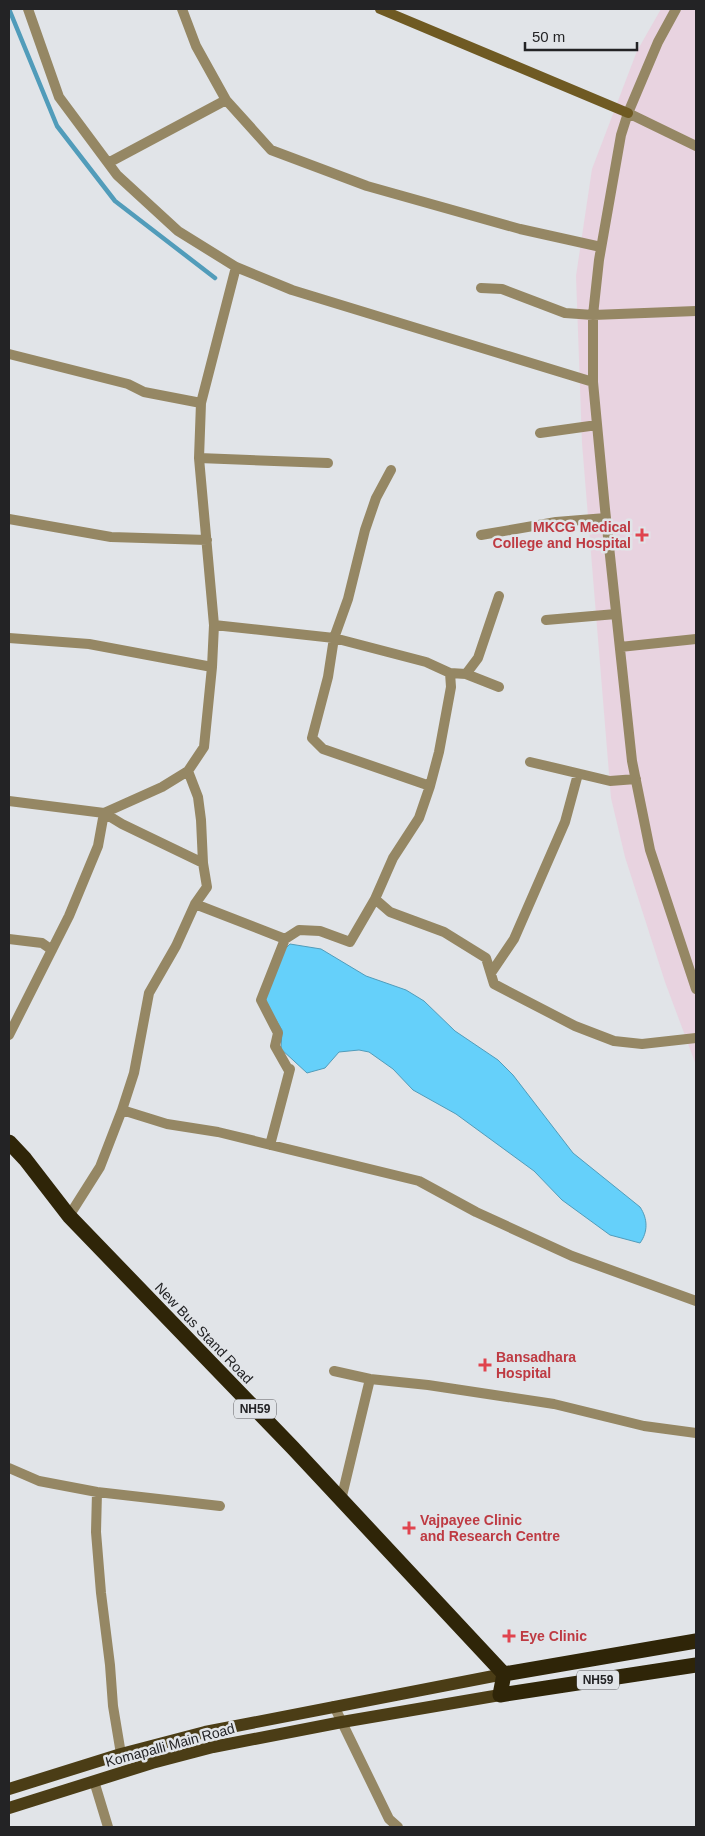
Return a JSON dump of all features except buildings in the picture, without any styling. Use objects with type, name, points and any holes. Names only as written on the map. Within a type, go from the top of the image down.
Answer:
[{"type":"highway","name":"New Bus Stand Road","points":[[9,1142],[25,1159],[69,1216],[341,1500],[504,1674]]},
{"type":"highway","name":"NH59","points":[[504,1674],[696,1641]]},
{"type":"highway","name":"NH59","points":[[500,1695],[696,1665]]},
{"type":"highway","points":[[500,1695],[504,1674]]},
{"type":"main road","points":[[9,1789],[122,1754],[205,1732],[504,1674]]},
{"type":"main road","name":"Komapalli Main Road","points":[[9,1808],[94,1781],[213,1747],[342,1722],[500,1695]]},
{"type":"street","points":[[28,9],[60,98],[117,176],[178,230],[236,267],[292,290],[593,382]]},
{"type":"street","points":[[182,9],[196,46],[226,100],[271,150],[367,186],[520,229],[601,247]]},
{"type":"street","points":[[380,9],[628,113],[696,146]]},
{"type":"street","points":[[676,9],[658,42],[628,113],[621,135],[601,247],[593,315],[593,382],[632,762],[650,850],[696,989]]},
{"type":"street","points":[[108,164],[226,100]]},
{"type":"street","points":[[104,813],[162,787],[188,772],[204,747],[212,668],[214,625],[199,458],[201,403],[236,267]]},
{"type":"street","points":[[481,288],[502,289],[565,313],[593,315],[696,311]]},
{"type":"street","points":[[9,354],[128,384],[144,392],[201,403]]},
{"type":"street","points":[[540,433],[597,425]]},
{"type":"street","points":[[199,458],[328,463]]},
{"type":"street","points":[[391,470],[376,498],[368,522],[348,599],[334,638],[328,677],[312,738],[323,749],[430,786]]},
{"type":"street","points":[[481,535],[556,522],[606,518]]},
{"type":"street","points":[[9,519],[110,537],[207,540]]},
{"type":"street","points":[[466,674],[478,658],[499,596]]},
{"type":"street","points":[[546,620],[616,614]]},
{"type":"street","points":[[214,625],[334,638],[426,662],[450,673],[466,674],[499,687]]},
{"type":"street","points":[[9,638],[89,644],[212,668]]},
{"type":"street","points":[[620,647],[696,640]]},
{"type":"street","points":[[270,1145],[290,1069],[288,1069],[275,1046],[278,1033],[261,1000],[285,939],[299,930],[320,931],[350,942],[375,899],[393,858],[419,818],[430,786],[451,687],[450,673]]},
{"type":"street","points":[[530,762],[610,781],[636,779]]},
{"type":"street","points":[[69,1216],[100,1167],[122,1110],[134,1073],[148,993],[176,946],[195,904],[207,887],[203,863],[202,820],[198,796],[188,772]]},
{"type":"street","points":[[491,973],[514,939],[564,822],[578,774]]},
{"type":"street","points":[[9,801],[104,813],[122,824],[203,863]]},
{"type":"street","points":[[9,1035],[70,916],[98,846],[104,813]]},
{"type":"street","points":[[375,899],[390,912],[444,932],[486,958],[494,984],[574,1026],[614,1041],[642,1044],[696,1038]]},
{"type":"street","points":[[195,904],[285,939]]},
{"type":"street","points":[[9,938],[42,943],[52,950]]},
{"type":"street","points":[[122,1110],[167,1124],[218,1132],[419,1181],[476,1212],[572,1256],[696,1302]]},
{"type":"street","points":[[334,1371],[370,1379],[428,1385],[554,1404],[644,1426],[696,1433]]},
{"type":"street","points":[[341,1500],[370,1379]]},
{"type":"street","points":[[9,1468],[39,1480],[97,1492],[220,1506]]},
{"type":"street","points":[[97,1492],[96,1532],[113,1706],[122,1754]]},
{"type":"street","points":[[334,1706],[389,1820],[397,1827]]},
{"type":"street","points":[[94,1781],[108,1827]]},
{"type":"shaded area","name":"MKCG Medical College and Hospital","points":[[661,9],[696,9],[696,1065],[665,982],[625,857],[611,798],[582,443],[576,276],[592,169],[637,51]]},
{"type":"water","points":[[290,944],[321,949],[366,976],[406,990],[424,1001],[455,1031],[498,1060],[513,1075],[573,1153],[640,1207],[644,1216],[646,1230],[640,1243],[610,1235],[562,1200],[534,1171],[456,1114],[413,1090],[393,1069],[369,1052],[359,1050],[339,1052],[325,1068],[307,1073],[281,1049],[282,1030],[267,1005],[265,995],[283,951]]},
{"type":"waterway","points":[[9,9],[57,126],[115,201],[215,278]]},
{"type":"place","name":"MKCG Medical College and Hospital","points":[[642,535]]},
{"type":"place","name":"Bansadhara Hospital","points":[[485,1365]]},
{"type":"place","name":"Vajpayee Clinic and Research Centre","points":[[409,1528]]},
{"type":"place","name":"Eye Clinic","points":[[509,1636]]}]
